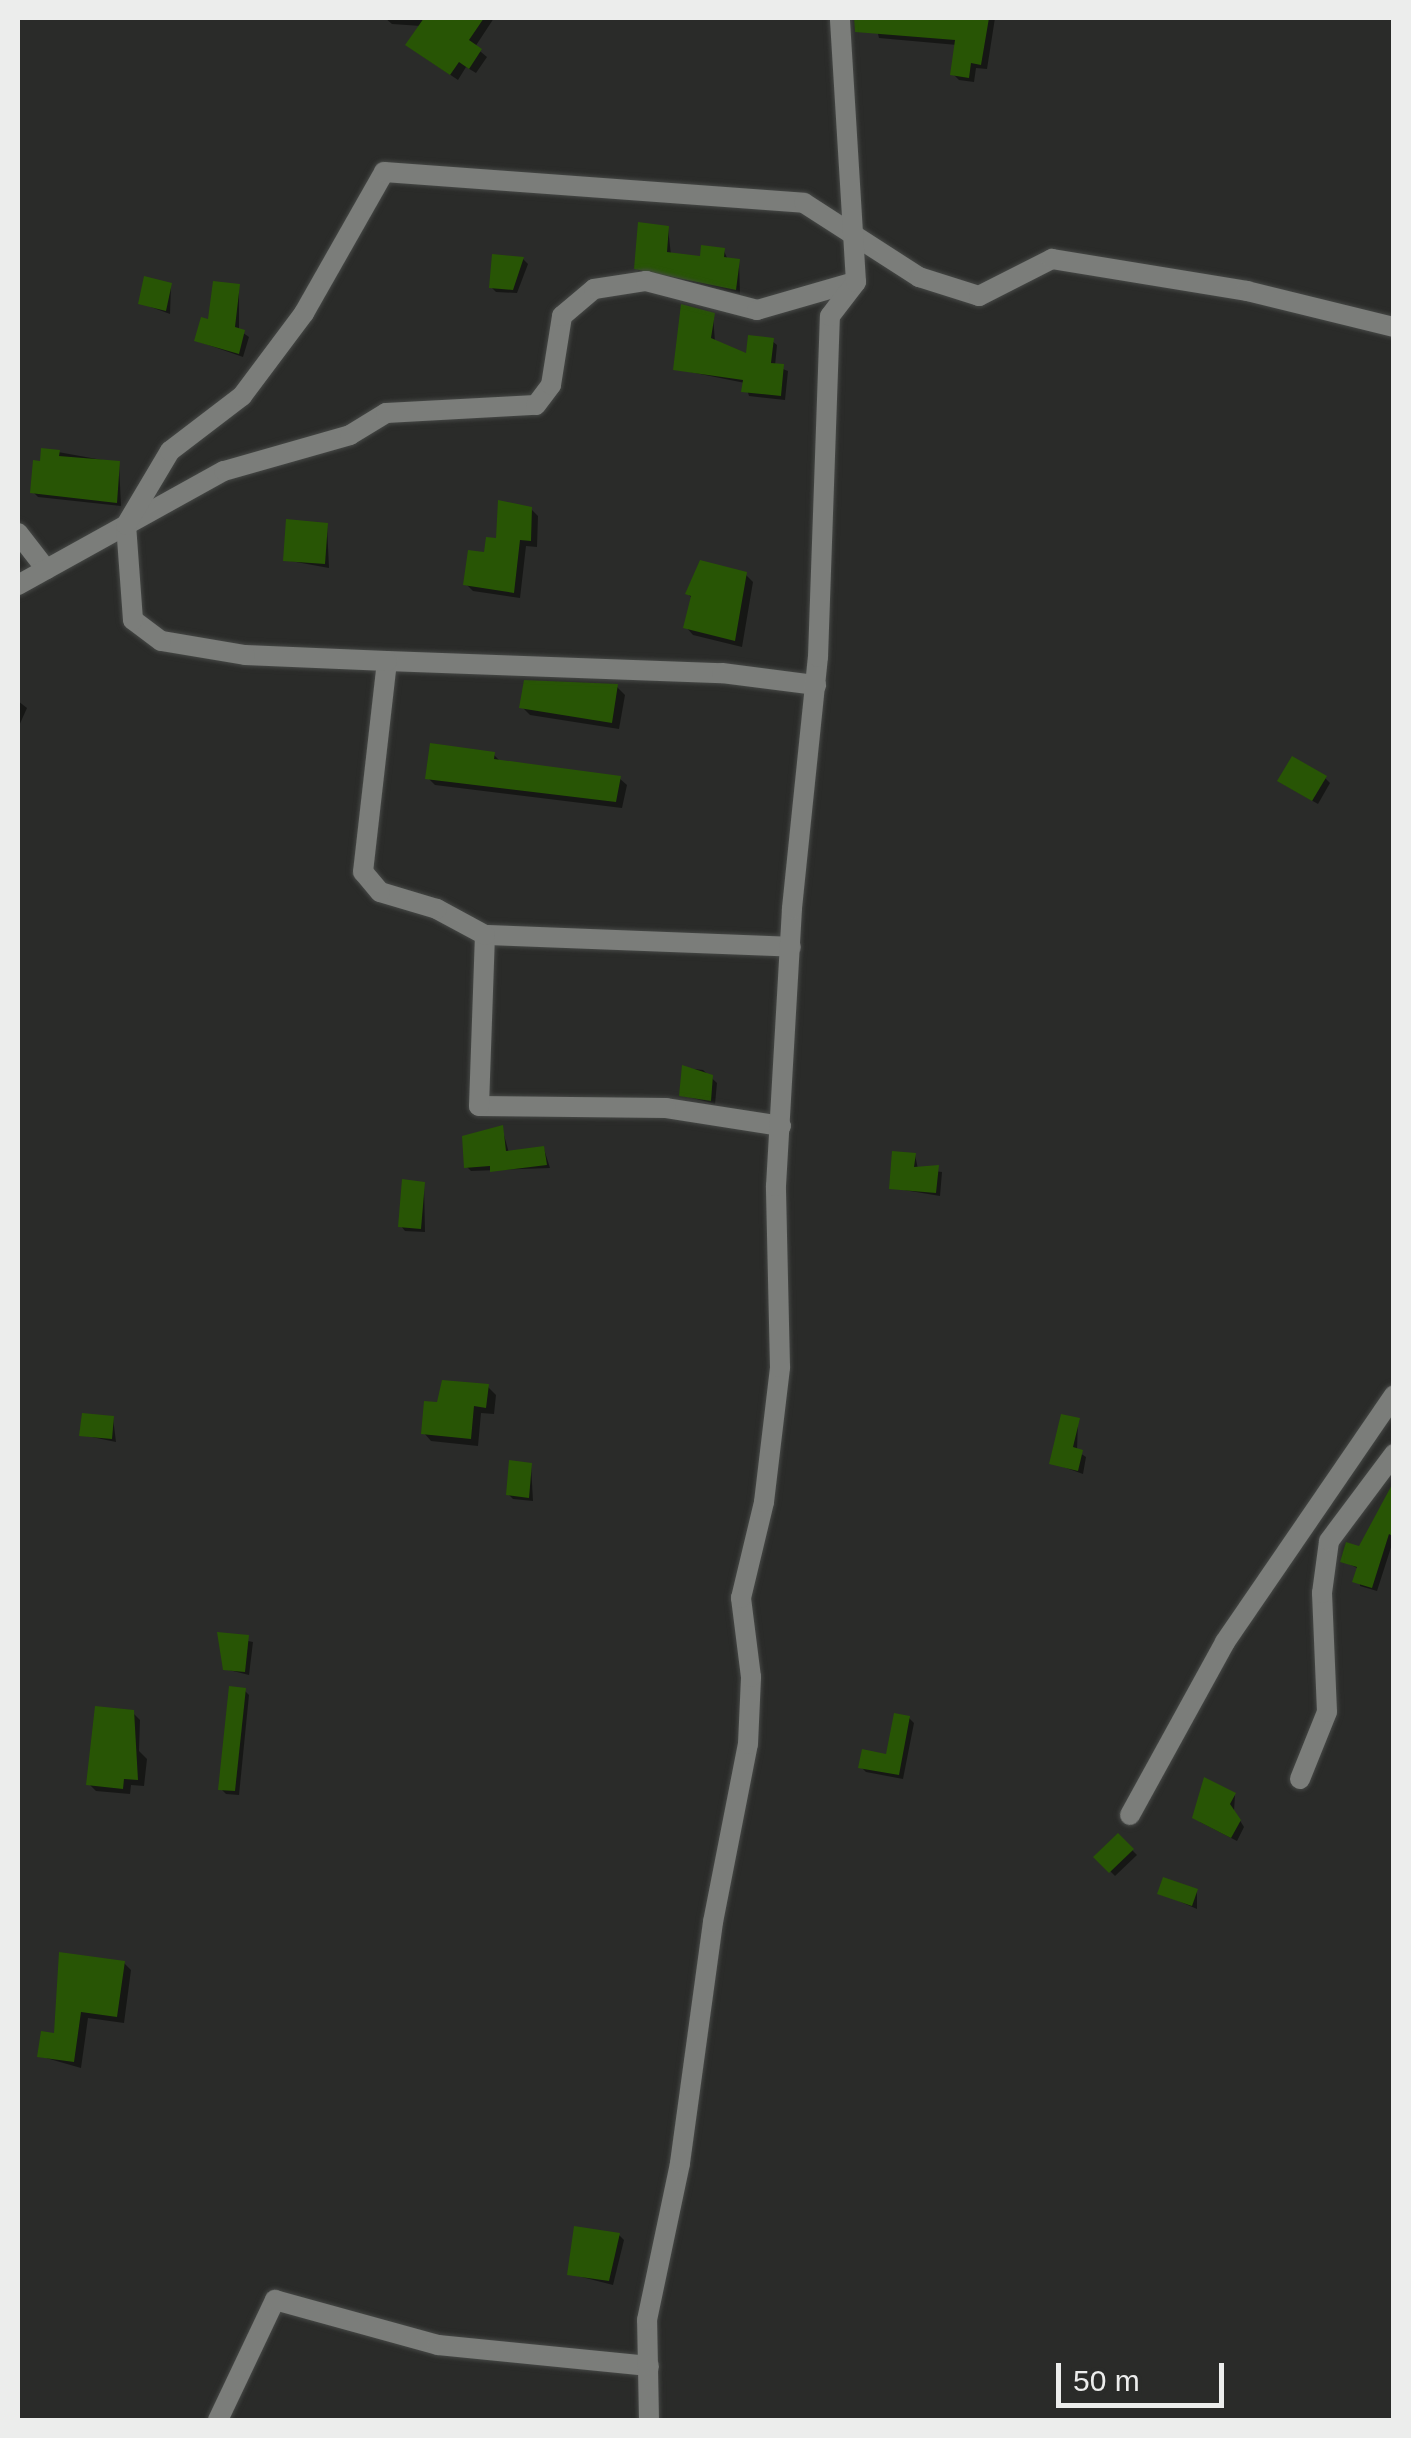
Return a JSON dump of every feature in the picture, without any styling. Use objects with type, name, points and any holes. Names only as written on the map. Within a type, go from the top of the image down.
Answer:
[{"type":"street","points":[[649,2420],[654,2270],[683,2146],[713,1922],[752,1701],[741,1598],[764,1502],[780,1367],[781,1126],[791,947],[816,685],[830,316],[856,282],[840,18]]},
{"type":"street","points":[[816,685],[722,673],[245,656],[161,641],[133,620],[126,525],[170,451],[242,396],[304,313],[384,172],[804,203],[919,277],[979,296],[1052,259],[1247,291],[1394,327]]},
{"type":"street","points":[[18,585],[224,471],[350,435],[386,413],[536,405],[551,385],[562,316],[594,289],[646,281],[757,310],[856,282]]},
{"type":"street","points":[[18,533],[46,569]]},
{"type":"street","points":[[388,661],[363,872],[380,892],[437,909],[485,934],[791,947]]},
{"type":"street","points":[[485,934],[480,1106],[666,1108],[781,1126]]},
{"type":"street","points":[[1130,1815],[1224,1642],[1394,1395]]},
{"type":"street","points":[[1300,1779],[1328,1712],[1322,1593],[1328,1541],[1394,1454]]},
{"type":"street","points":[[218,2420],[275,2300],[438,2345],[648,2366]]},
{"type":"building","points":[[424,18],[484,18],[469,40],[482,49],[469,69],[459,62],[450,75],[405,45]]},
{"type":"building","points":[[854,18],[989,18],[981,65],[971,63],[969,78],[950,75],[955,40],[855,32]]},
{"type":"building","points":[[638,222],[669,226],[667,252],[700,256],[701,245],[725,248],[724,257],[740,259],[736,290],[634,269]]},
{"type":"building","points":[[492,254],[524,257],[513,290],[489,288]]},
{"type":"building","points":[[144,276],[172,283],[166,311],[138,304]]},
{"type":"building","points":[[213,281],[240,284],[235,327],[245,330],[239,354],[194,341],[201,317],[208,319]]},
{"type":"building","points":[[681,304],[715,313],[711,338],[746,353],[748,335],[774,338],[771,363],[784,364],[781,396],[741,392],[743,380],[673,370]]},
{"type":"building","points":[[41,448],[60,450],[59,456],[120,461],[117,503],[30,493],[33,460],[40,461]]},
{"type":"building","points":[[498,500],[532,507],[531,541],[520,540],[514,593],[463,585],[468,550],[484,552],[486,537],[496,538]]},
{"type":"building","points":[[286,519],[328,523],[325,564],[283,561]]},
{"type":"building","points":[[700,560],[747,572],[735,641],[683,628],[691,596],[685,594]]},
{"type":"building","points":[[524,680],[618,684],[612,723],[519,708]]},
{"type":"building","points":[[430,743],[495,752],[494,759],[621,776],[616,802],[425,779]]},
{"type":"building","points":[[1292,756],[1327,776],[1312,801],[1277,781]]},
{"type":"building","points":[[682,1065],[713,1075],[711,1101],[679,1096]]},
{"type":"building","points":[[503,1125],[506,1151],[544,1146],[547,1165],[490,1172],[490,1166],[464,1168],[462,1136]]},
{"type":"building","points":[[892,1151],[916,1153],[914,1167],[939,1165],[936,1193],[889,1189]]},
{"type":"building","points":[[402,1179],[425,1182],[421,1229],[398,1227]]},
{"type":"building","points":[[442,1380],[489,1384],[486,1408],[474,1406],[471,1439],[421,1434],[424,1401],[437,1402]]},
{"type":"building","points":[[82,1413],[114,1416],[112,1439],[79,1436]]},
{"type":"building","points":[[1061,1414],[1080,1418],[1073,1447],[1083,1450],[1078,1471],[1049,1464]]},
{"type":"building","points":[[509,1460],[532,1463],[529,1498],[506,1495]]},
{"type":"building","points":[[1394,1481],[1394,1537],[1389,1534],[1372,1588],[1352,1582],[1357,1567],[1340,1562],[1346,1542],[1359,1546]]},
{"type":"building","points":[[217,1632],[249,1635],[245,1672],[223,1670]]},
{"type":"building","points":[[229,1686],[246,1688],[235,1791],[218,1790]]},
{"type":"building","points":[[95,1706],[134,1710],[138,1780],[124,1779],[123,1789],[86,1785]]},
{"type":"building","points":[[894,1713],[910,1716],[899,1775],[858,1768],[862,1749],[886,1754]]},
{"type":"building","points":[[1204,1777],[1236,1793],[1230,1804],[1241,1820],[1231,1838],[1192,1818]]},
{"type":"building","points":[[1118,1833],[1134,1849],[1109,1873],[1093,1857]]},
{"type":"building","points":[[1163,1877],[1198,1889],[1192,1906],[1157,1894]]},
{"type":"building","points":[[59,1952],[125,1961],[117,2017],[81,2012],[74,2062],[37,2057],[41,2031],[54,2033]]},
{"type":"building","points":[[574,2226],[620,2233],[609,2281],[567,2275]]}]
